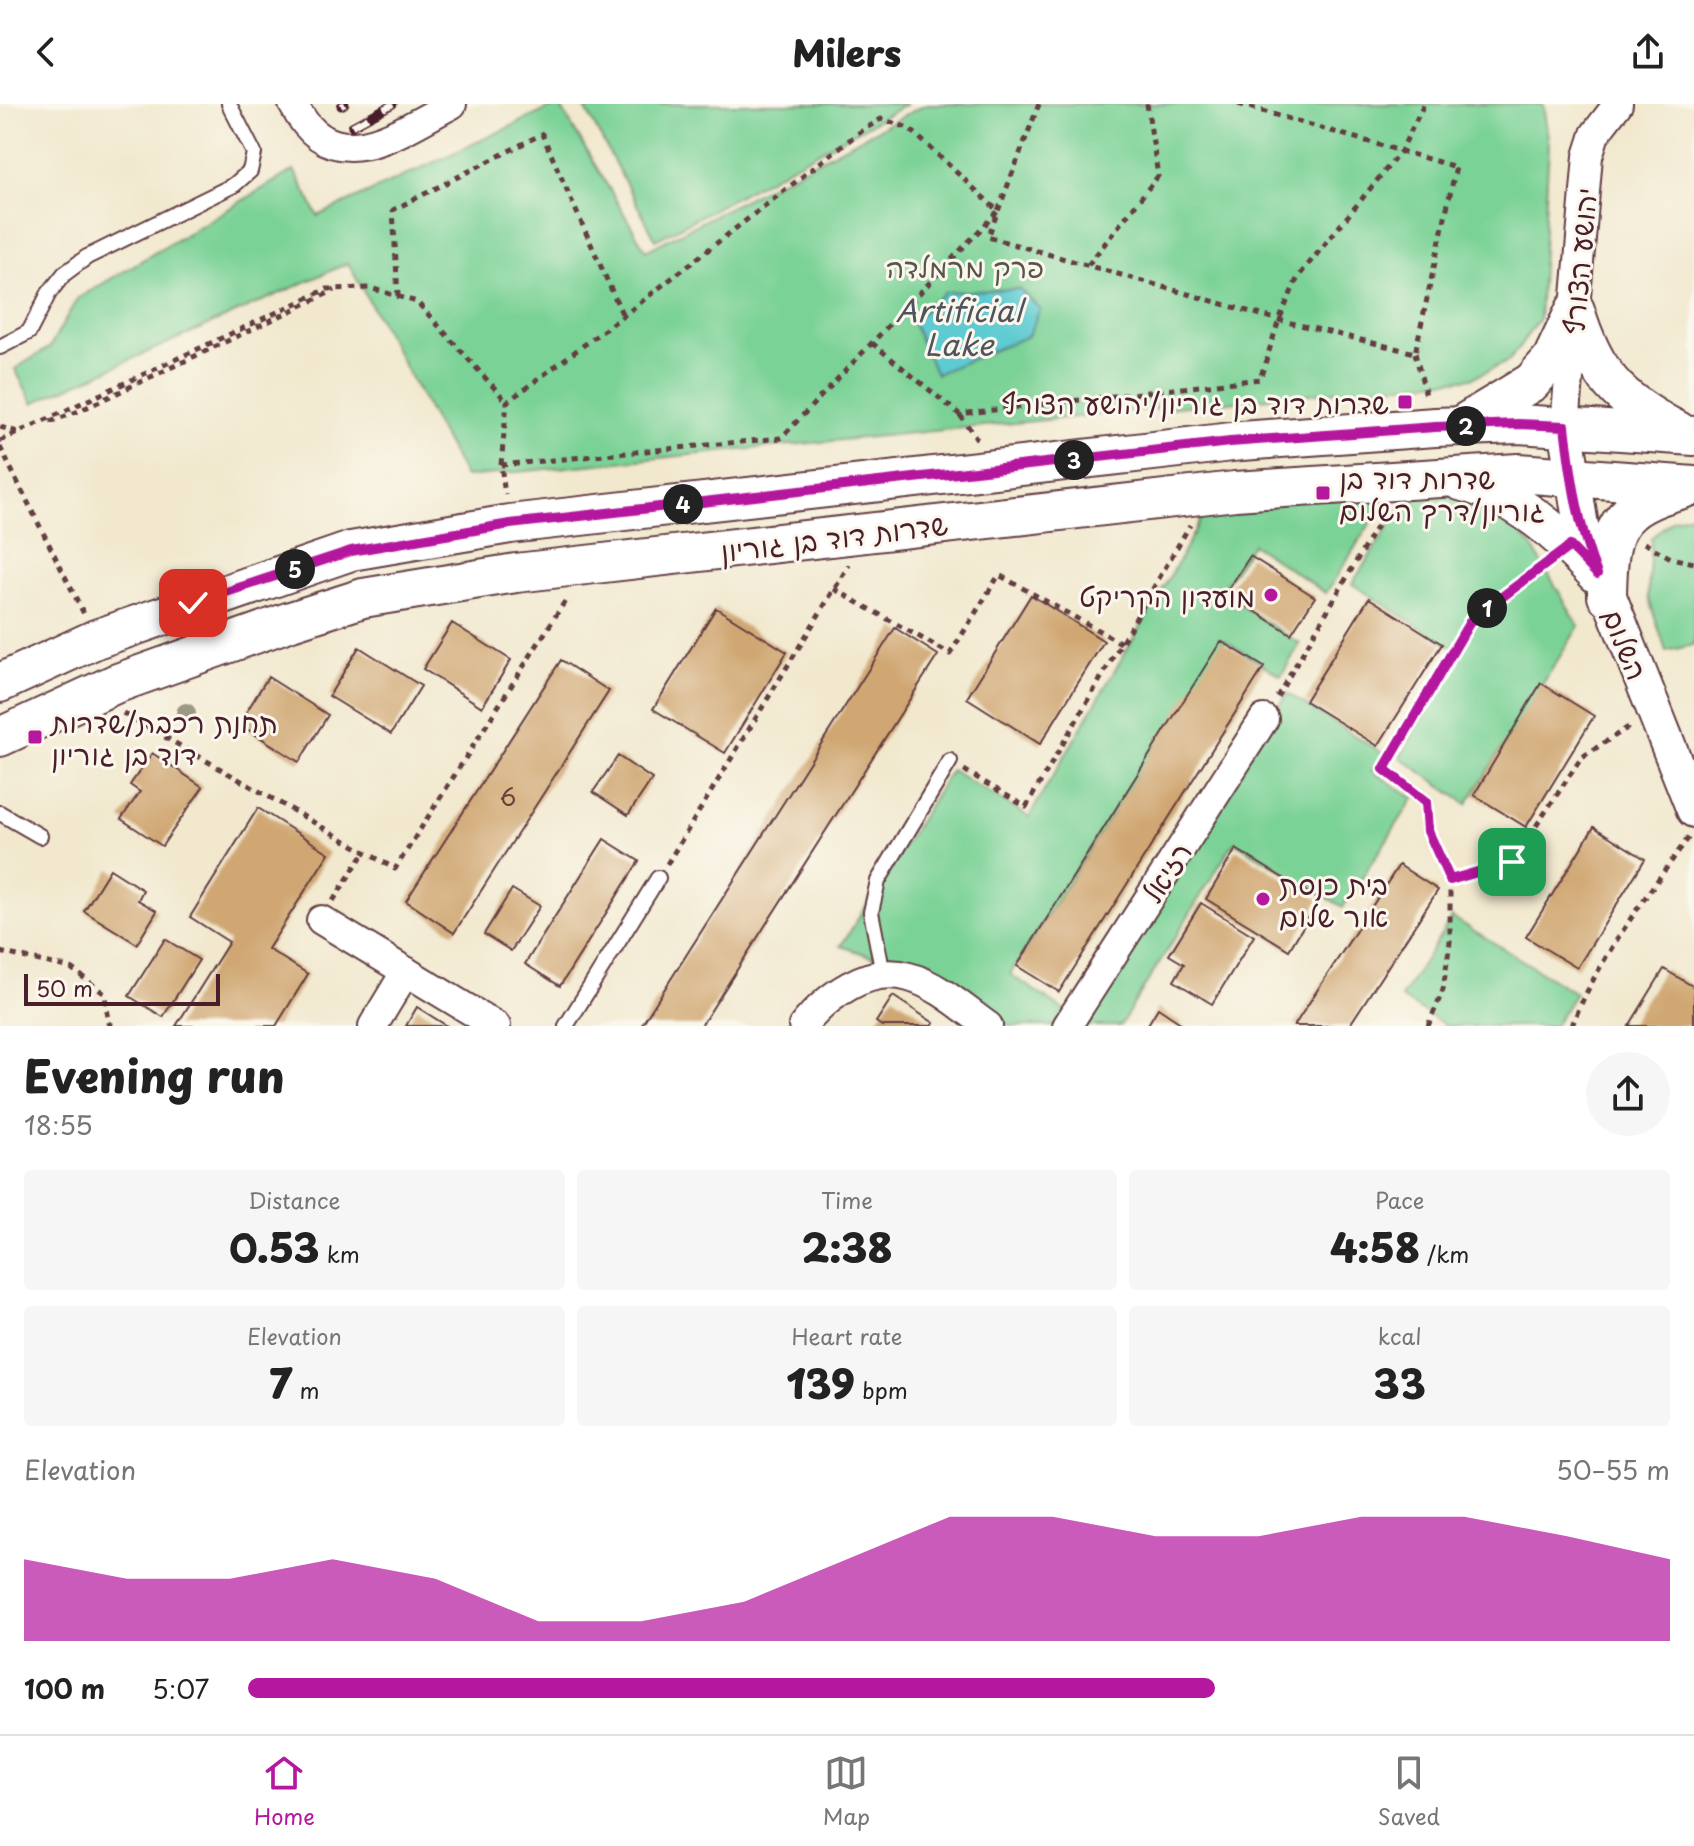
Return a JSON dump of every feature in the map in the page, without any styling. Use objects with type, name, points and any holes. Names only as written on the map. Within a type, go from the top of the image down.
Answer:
[{"type":"main road","points":[[1447,426],[1532,382],[1552,359],[1575,310]]},
{"type":"main road","points":[[1575,310],[1585,344],[1601,372],[1627,400],[1648,416],[1690,435]]},
{"type":"main road","name":"שדרות דוד בן גוריון","points":[[0,683],[96,639],[351,551],[510,524],[1230,442],[1447,426],[1519,424],[1690,435]]},
{"type":"main road","name":"שדרות דוד בן גוריון","points":[[0,737],[91,695],[196,655],[363,598],[516,573],[1209,494],[1421,477],[1518,473],[1694,486]]},
{"type":"main road","points":[[1421,477],[1479,486],[1507,499],[1555,531],[1602,585]]},
{"type":"main road","points":[[1602,585],[1617,528],[1634,508],[1656,496],[1694,486]]},
{"type":"street","points":[[293,104],[306,127],[322,139],[340,146],[359,147],[377,143],[452,104]]},
{"type":"street","name":"יהושע הצורף","points":[[1565,426],[1588,156],[1595,134],[1611,106]]},
{"type":"street","name":"השלום","points":[[1565,426],[1581,526],[1694,810]]},
{"type":"street","name":"רזיאל","points":[[1067,1026],[1264,719]]},
{"type":"street","points":[[321,920],[496,1026]]},
{"type":"street","points":[[373,1026],[406,971]]},
{"type":"street","points":[[803,1026],[819,1007],[853,984],[883,974],[908,976],[930,986],[988,1026]]},
{"type":"lane","points":[[0,347],[29,332],[49,293],[64,274],[87,257],[234,185],[250,171],[254,153],[229,104]]},
{"type":"lane","points":[[883,974],[871,912],[878,881],[950,761]]},
{"type":"lane","points":[[0,813],[40,836]]},
{"type":"lane","points":[[566,1026],[658,878]]},
{"type":"path","points":[[1039,104],[988,237],[1279,320],[1415,353]]},
{"type":"path","points":[[1088,265],[1158,176],[1147,104]]},
{"type":"path","points":[[1238,104],[1456,167],[1415,353],[1447,426]]},
{"type":"path","points":[[872,343],[959,414],[1260,379],[1279,320],[1298,277],[1401,151],[1424,104]]},
{"type":"path","points":[[507,402],[857,134],[881,119],[909,128],[998,211]]},
{"type":"path","points":[[398,296],[393,210],[542,134],[623,316]]},
{"type":"path","points":[[501,465],[781,438],[998,211]]},
{"type":"path","points":[[96,639],[0,444],[327,289],[370,288],[417,302],[507,402],[501,465],[510,524]]},
{"type":"path","points":[[0,427],[19,433]]},
{"type":"path","points":[[1264,719],[1421,477]]},
{"type":"path","points":[[950,761],[1026,807],[1209,494]]},
{"type":"path","points":[[1617,528],[1671,558],[1694,563]]},
{"type":"path","points":[[658,878],[869,533]]},
{"type":"path","points":[[1428,1026],[1443,990],[1448,954],[1450,880],[1428,831],[1426,802],[1384,769],[1471,620],[1570,546]]},
{"type":"path","points":[[91,695],[395,869],[589,565]]},
{"type":"path","points":[[834,589],[950,654],[999,575],[1121,643]]},
{"type":"path","points":[[1450,880],[1512,862],[1582,757],[1654,711]]},
{"type":"path","points":[[1572,1026],[1583,995],[1694,831]]},
{"type":"path","points":[[321,920],[365,851]]},
{"type":"path","points":[[0,952],[71,968],[105,994],[108,1023],[113,1026]]},
{"type":"green space","name":"פרק מרמלדה","points":[[559,104],[646,251],[926,104],[1543,104],[1549,145],[1539,319],[1509,361],[1472,378],[465,477],[348,263],[33,403],[15,369],[50,347],[77,299],[294,170],[318,216]]},
{"type":"green space","points":[[583,104],[907,104],[656,240]]},
{"type":"green space","points":[[1392,489],[1326,593],[1252,544],[1220,592],[1300,644],[1281,676],[1224,640],[1010,974],[1065,1011],[1057,1026],[1009,1026],[947,982],[841,946],[951,770],[1029,817],[1211,500]]},
{"type":"green space","points":[[1411,492],[1449,495],[1498,509],[1532,546],[1579,626],[1467,804],[1400,757],[1461,653],[1352,584]]},
{"type":"green space","points":[[1694,513],[1694,645],[1666,651],[1648,596],[1651,538],[1673,519]]},
{"type":"green space","points":[[1287,693],[1384,754],[1372,771],[1414,798],[1343,907],[1234,842],[1120,1026],[1079,1026]]},
{"type":"green space","points":[[1452,917],[1575,993],[1554,1026],[1447,1026],[1401,998]]},
{"type":"water","name":"Artificial Lake","points":[[1019,289],[1040,309],[1028,336],[936,374],[912,322],[945,292]]},
{"type":"building","name":"מועדון הקריקט","points":[[1250,556],[1315,597],[1291,634],[1226,593]]},
{"type":"building","points":[[1031,595],[1104,641],[1040,744],[967,698]]},
{"type":"building","points":[[1369,598],[1442,644],[1378,746],[1305,701]]},
{"type":"building","points":[[716,608],[787,652],[725,753],[653,709]]},
{"type":"building","points":[[452,623],[511,660],[482,707],[423,669]]},
{"type":"building","points":[[895,628],[938,655],[701,1026],[641,1026]]},
{"type":"building","points":[[1221,641],[1264,667],[1059,992],[1017,966]]},
{"type":"building","points":[[359,647],[421,686],[391,734],[329,696]]},
{"type":"building","points":[[561,660],[609,691],[454,933],[406,901]]},
{"type":"building","points":[[268,677],[328,715],[299,762],[239,724]]},
{"type":"building","points":[[1541,683],[1594,716],[1526,827],[1474,795]]},
{"type":"building","points":[[152,753],[203,787],[162,846],[121,819],[140,792],[130,785]]},
{"type":"building","points":[[618,756],[652,779],[628,815],[593,792]]},
{"type":"building","points":[[258,808],[329,853],[268,949],[308,974],[276,1026],[176,1026],[229,942],[190,917]]},
{"type":"building","points":[[1594,827],[1645,859],[1577,968],[1526,937]]},
{"type":"building","points":[[604,839],[639,861],[560,986],[525,964]]},
{"type":"building","name":"בית כנסת אור שלום","points":[[1236,849],[1319,900],[1289,950],[1206,899]]},
{"type":"building","points":[[1399,865],[1438,890],[1349,1026],[1294,1026]]},
{"type":"building","points":[[110,869],[143,890],[138,900],[157,911],[137,944],[84,911]]},
{"type":"building","points":[[512,889],[540,906],[511,951],[484,934]]},
{"type":"building","points":[[1201,903],[1254,936],[1212,1004],[1174,981],[1184,964],[1169,955]]},
{"type":"building","points":[[165,939],[199,960],[163,1017],[129,996]]},
{"type":"building","points":[[1664,969],[1694,987],[1694,1026],[1629,1026]]},
{"type":"building","points":[[893,996],[934,1023],[932,1026],[882,1026],[876,1022]]},
{"type":"building","points":[[417,1007],[447,1026],[406,1026]]},
{"type":"building","points":[[1158,1008],[1185,1026],[1147,1026]]},
{"type":"railway","points":[[341,106],[345,104]]},
{"type":"railway","points":[[352,126],[393,104]]},
{"type":"place","name":"שדרות דוד בן גוריון/יהושע הצורף","points":[[1405,402]]},
{"type":"place","name":"שדרות דוד בן גוריון/דרך השלום","points":[[1323,493]]},
{"type":"place","name":"מועדון הקריקט","points":[[1271,595]]},
{"type":"place","name":"תחנת רכבת/שדרות דוד בן גוריון","points":[[35,737]]},
{"type":"place","name":"בית כנסת אור שלום","points":[[1263,899]]},
{"type":"route","points":[[193,603],[351,551],[510,524],[1230,442],[1435,427],[1565,426],[1581,526],[1597,574],[1570,546],[1471,620],[1384,769],[1426,802],[1428,831],[1450,880],[1512,862]]}]
